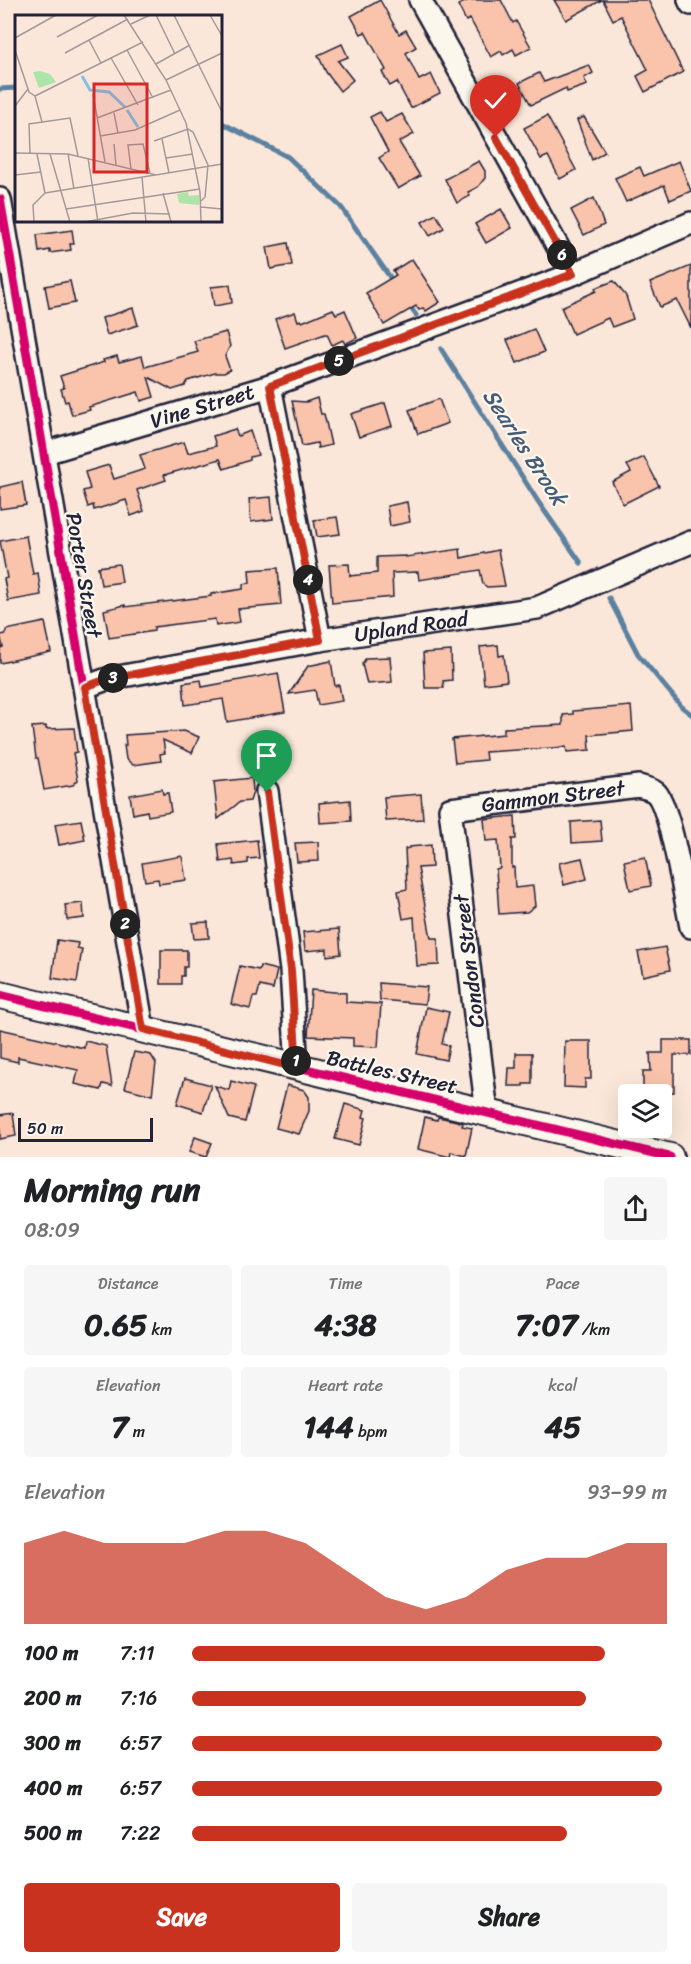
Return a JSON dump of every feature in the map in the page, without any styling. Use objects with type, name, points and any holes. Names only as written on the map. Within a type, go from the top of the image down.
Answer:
[{"type":"street","points":[[420,0],[573,274]]},
{"type":"street","points":[[689,0],[691,4]]},
{"type":"street","name":"Porter Street","points":[[0,199],[143,1029]]},
{"type":"street","name":"Vine Street","points":[[45,453],[270,386],[573,274],[691,223]]},
{"type":"street","points":[[270,386],[320,640]]},
{"type":"street","name":"Upland Road","points":[[85,687],[107,679],[320,640],[537,608],[691,542]]},
{"type":"street","name":"Gammon Street","points":[[450,809],[639,786],[655,792],[663,804],[691,927]]},
{"type":"street","points":[[267,792],[291,970],[297,1068]]},
{"type":"street","name":"Condon Street","points":[[450,809],[487,1113]]},
{"type":"street","name":"Battles Street","points":[[0,995],[487,1113],[626,1151],[670,1157]]},
{"type":"building","points":[[380,0],[399,34],[406,30],[416,47],[406,53],[419,80],[431,74],[440,93],[411,108],[397,82],[390,86],[382,72],[386,70],[365,32],[361,34],[351,16]]},
{"type":"building","points":[[469,0],[501,0],[513,23],[516,21],[531,47],[516,55],[513,49],[503,55],[501,51],[491,57],[470,19],[466,21],[458,5]]},
{"type":"building","points":[[554,0],[602,0],[566,20]]},
{"type":"building","points":[[603,0],[648,0],[683,72],[645,92],[637,76],[648,70],[621,16],[613,20]]},
{"type":"building","points":[[342,44],[348,57],[338,61],[353,80],[340,91],[326,72],[318,55]]},
{"type":"building","points":[[589,65],[593,73],[584,78],[587,85],[567,92],[566,88],[531,105],[519,83],[539,73],[544,82]]},
{"type":"building","points":[[380,112],[386,122],[402,114],[414,134],[399,142],[420,176],[398,189],[379,158],[388,152],[370,117]]},
{"type":"building","points":[[547,116],[576,170],[560,179],[548,156],[541,159],[524,128]]},
{"type":"building","points":[[584,117],[605,152],[592,160],[577,120]]},
{"type":"building","points":[[479,161],[485,171],[485,178],[478,187],[468,192],[470,196],[457,203],[445,179]]},
{"type":"building","points":[[679,161],[691,191],[670,200],[664,185],[626,202],[615,178],[640,167],[644,176]]},
{"type":"building","points":[[594,198],[604,225],[584,235],[571,210]]},
{"type":"building","points":[[501,209],[512,228],[486,243],[475,224]]},
{"type":"building","points":[[436,214],[444,228],[430,236],[422,222]]},
{"type":"building","points":[[72,230],[74,244],[70,244],[71,250],[39,252],[37,235]]},
{"type":"building","points":[[288,243],[292,265],[271,269],[267,247]]},
{"type":"building","points":[[412,259],[440,302],[426,311],[423,308],[419,310],[416,306],[384,325],[366,293],[396,275],[393,271]]},
{"type":"building","points":[[691,266],[691,328],[677,300],[660,307],[650,283]]},
{"type":"building","points":[[70,281],[75,303],[49,308],[45,286]]},
{"type":"building","points":[[614,281],[626,296],[633,319],[612,327],[608,318],[573,334],[561,307],[596,291],[595,288]]},
{"type":"building","points":[[230,285],[232,303],[214,306],[211,287]]},
{"type":"building","points":[[133,308],[138,325],[107,335],[102,318]]},
{"type":"building","points":[[333,309],[336,314],[345,310],[357,338],[345,344],[343,340],[332,345],[325,334],[285,348],[275,319],[295,312],[298,321],[302,322]]},
{"type":"building","points":[[534,329],[544,352],[517,363],[507,340]]},
{"type":"building","points":[[226,332],[230,346],[225,356],[230,370],[224,373],[215,373],[188,381],[185,386],[172,390],[148,377],[154,397],[141,401],[138,392],[89,407],[90,410],[72,415],[68,401],[65,402],[60,376],[117,356],[119,362],[142,356],[145,367],[198,352],[194,341]]},
{"type":"building","points":[[317,398],[321,414],[324,414],[331,445],[318,448],[317,443],[302,446],[292,401],[306,402]]},
{"type":"building","points":[[439,399],[448,423],[418,434],[409,410]]},
{"type":"building","points":[[385,403],[392,426],[359,437],[351,414]]},
{"type":"building","points":[[235,429],[238,436],[250,431],[258,455],[224,469],[220,459],[164,475],[166,480],[137,490],[144,511],[131,516],[126,500],[94,510],[93,505],[88,507],[83,491],[90,489],[85,472],[109,465],[114,479],[145,469],[140,455],[184,442],[188,453],[216,446],[213,436]]},
{"type":"building","points":[[644,457],[659,486],[623,504],[612,482],[631,472],[627,465]]},
{"type":"building","points":[[22,482],[26,505],[0,509],[0,487]]},
{"type":"building","points":[[271,497],[273,519],[251,522],[249,499]]},
{"type":"building","points":[[407,502],[410,522],[390,526],[387,506]]},
{"type":"building","points":[[337,517],[340,534],[317,537],[314,520]]},
{"type":"building","points":[[26,536],[33,574],[38,573],[41,595],[8,601],[4,579],[7,578],[0,541]]},
{"type":"building","points":[[460,549],[461,558],[498,550],[505,586],[487,587],[483,584],[480,570],[419,580],[418,572],[392,573],[393,597],[332,603],[329,565],[349,564],[350,576],[377,573],[377,557],[406,557]]},
{"type":"building","points":[[119,564],[122,582],[101,585],[98,567]]},
{"type":"building","points":[[278,568],[281,605],[238,609],[240,622],[216,626],[215,619],[154,627],[154,631],[109,638],[104,610],[125,605],[125,607],[211,596],[211,594],[243,589],[243,584],[250,583],[249,570]]},
{"type":"building","points":[[45,622],[51,652],[0,663],[0,648],[3,647],[0,635],[6,634],[6,630]]},
{"type":"building","points":[[498,645],[499,656],[504,655],[507,681],[484,684],[480,647]]},
{"type":"building","points":[[451,651],[452,680],[443,681],[444,688],[425,688],[423,653]]},
{"type":"building","points":[[390,657],[392,682],[367,684],[362,664],[366,658]]},
{"type":"building","points":[[331,661],[335,686],[339,685],[342,701],[318,705],[315,690],[289,694],[308,666]]},
{"type":"building","points":[[278,673],[285,712],[227,722],[223,699],[185,705],[183,683],[201,680],[202,687]]},
{"type":"building","points":[[631,706],[633,731],[589,735],[590,750],[567,752],[566,747],[485,752],[486,760],[455,763],[452,739],[504,734],[504,728],[563,725],[563,715],[573,714],[573,711]]},
{"type":"building","points":[[46,726],[46,729],[74,728],[77,752],[73,753],[78,780],[73,785],[44,790],[38,758],[36,758],[32,727]]},
{"type":"building","points":[[184,731],[199,737],[192,753],[163,740],[165,753],[160,754],[161,761],[133,765],[126,759],[125,735]]},
{"type":"building","points":[[252,778],[253,792],[250,801],[240,802],[218,819],[214,782]]},
{"type":"building","points":[[162,789],[163,794],[168,793],[171,812],[148,816],[147,811],[133,814],[130,795]]},
{"type":"building","points":[[421,794],[423,819],[386,821],[384,797]]},
{"type":"building","points":[[350,800],[351,821],[320,823],[319,803]]},
{"type":"building","points":[[515,816],[516,839],[512,839],[512,868],[514,867],[515,888],[533,886],[535,906],[527,912],[499,914],[496,869],[500,868],[498,840],[486,841],[484,819]]},
{"type":"building","points":[[81,820],[85,840],[59,845],[55,824]]},
{"type":"building","points":[[600,820],[602,841],[572,843],[571,822]]},
{"type":"building","points":[[257,840],[259,858],[248,859],[248,863],[234,865],[233,860],[220,862],[218,844]]},
{"type":"building","points":[[318,842],[319,861],[297,862],[295,843]]},
{"type":"building","points":[[431,845],[432,867],[418,868],[431,938],[438,938],[439,965],[417,966],[414,917],[403,919],[398,891],[407,889],[405,849]]},
{"type":"building","points":[[182,856],[186,880],[159,884],[158,879],[145,881],[142,863]]},
{"type":"building","points":[[645,857],[651,886],[630,890],[624,861]]},
{"type":"building","points":[[582,858],[587,879],[564,885],[559,863]]},
{"type":"building","points":[[83,903],[84,918],[67,920],[65,905]]},
{"type":"building","points":[[208,922],[209,938],[194,939],[192,923]]},
{"type":"building","points":[[339,929],[341,954],[327,956],[327,949],[305,951],[303,932]]},
{"type":"building","points":[[57,940],[78,943],[77,948],[82,949],[77,982],[52,978]]},
{"type":"building","points":[[665,947],[670,970],[643,976],[638,952]]},
{"type":"building","points":[[161,950],[187,950],[187,967],[184,967],[181,984],[161,984]]},
{"type":"building","points":[[240,966],[259,970],[260,966],[277,970],[273,989],[260,986],[257,997],[253,997],[250,1009],[231,1004]]},
{"type":"building","points":[[379,983],[427,987],[425,1004],[380,1000]]},
{"type":"building","points":[[311,990],[346,993],[346,1002],[381,1004],[378,1047],[353,1046],[353,1038],[308,1036]]},
{"type":"building","points":[[426,1007],[449,1012],[442,1044],[449,1046],[446,1060],[417,1054]]},
{"type":"building","points":[[0,1029],[84,1048],[85,1041],[106,1046],[112,1086],[103,1084],[101,1090],[75,1084],[78,1070],[18,1057],[18,1062],[0,1058]]},
{"type":"building","points":[[663,1040],[691,1040],[691,1055],[674,1055],[674,1092],[672,1092],[672,1084],[643,1084],[643,1071],[651,1071],[650,1053],[663,1053]]},
{"type":"building","points":[[565,1041],[591,1041],[591,1079],[585,1079],[585,1088],[564,1087]]},
{"type":"building","points":[[134,1052],[151,1055],[156,1063],[152,1095],[125,1088]]},
{"type":"building","points":[[516,1053],[532,1053],[532,1084],[508,1086],[509,1068],[516,1068]]},
{"type":"building","points":[[185,1078],[211,1085],[203,1112],[177,1104]]},
{"type":"building","points":[[231,1081],[254,1087],[245,1122],[229,1118],[215,1086],[229,1090]]},
{"type":"building","points":[[287,1085],[304,1090],[309,1097],[309,1111],[299,1134],[276,1128]]},
{"type":"building","points":[[345,1104],[365,1110],[363,1117],[366,1118],[359,1145],[335,1139]]},
{"type":"building","points":[[13,1113],[16,1136],[0,1139],[0,1115]]},
{"type":"building","points":[[425,1117],[457,1121],[463,1123],[462,1126],[472,1128],[466,1156],[451,1152],[450,1157],[418,1149]]},
{"type":"building","points":[[195,1137],[212,1143],[206,1157],[189,1152]]},
{"type":"waterway","name":"Searles Brook","points":[[0,89],[15,88]]},
{"type":"waterway","name":"Searles Brook","points":[[222,123],[288,157],[341,207],[394,283]]},
{"type":"waterway","name":"Searles Brook","points":[[407,303],[416,315]]},
{"type":"waterway","name":"Searles Brook","points":[[441,349],[539,503],[581,563]]},
{"type":"waterway","name":"Searles Brook","points":[[609,598],[638,654],[682,707],[691,714]]},
{"type":"cycle path","points":[[0,199],[143,1029]]},
{"type":"cycle path","points":[[0,995],[670,1157]]},
{"type":"route","points":[[267,792],[291,970],[297,1068],[143,1029],[85,687],[107,679],[320,640],[270,386],[573,274],[496,137]]}]
